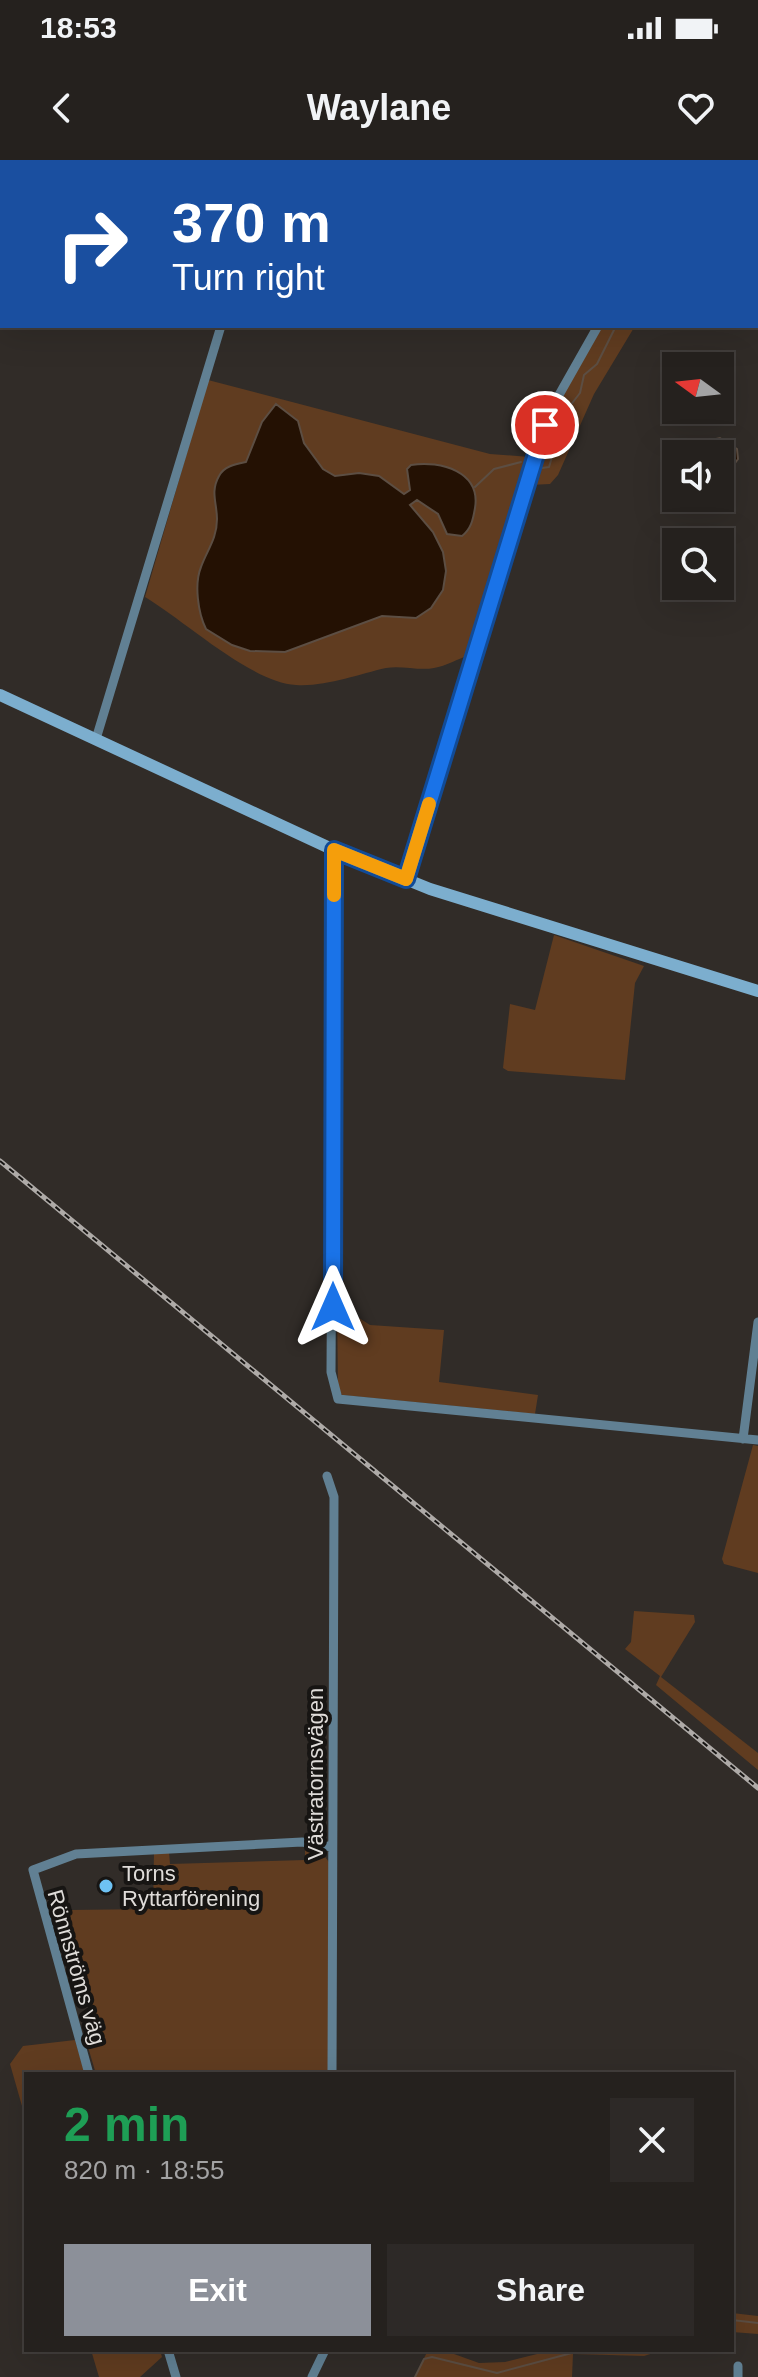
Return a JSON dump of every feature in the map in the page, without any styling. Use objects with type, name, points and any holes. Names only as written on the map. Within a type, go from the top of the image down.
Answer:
[{"type":"main road","points":[[0,695],[334,850],[406,879],[463,900],[758,991]]},
{"type":"street","points":[[96,739],[220,328]]},
{"type":"street","points":[[406,879],[534,454],[560,391],[597,328]]},
{"type":"street","points":[[334,850],[331,1372],[338,1399],[758,1440]]},
{"type":"street","points":[[743,1439],[758,1322]]},
{"type":"street","name":"Västratornsvägen","points":[[327,1476],[334,1497],[332,2072]]},
{"type":"street","name":"Rönnströms väg","points":[[88,2072],[33,1870],[76,1854],[302,1842],[332,1847]]},
{"type":"street","points":[[169,2352],[176,2377]]},
{"type":"street","points":[[312,2377],[324,2352]]},
{"type":"street","points":[[738,2366],[738,2377]]},
{"type":"shaded area","points":[[600,328],[634,328],[594,394],[558,475],[550,484],[527,484],[556,407]]},
{"type":"shaded area","points":[[208,380],[490,454],[530,457],[469,655],[434,668],[392,667],[307,685],[279,682],[239,663],[145,597]]},
{"type":"shaded area","points":[[276,404],[298,421],[304,443],[323,469],[335,476],[359,473],[379,476],[404,494],[410,490],[407,469],[411,465],[423,464],[456,471],[472,485],[474,512],[470,527],[462,536],[447,534],[438,514],[417,500],[410,505],[433,532],[443,552],[446,571],[443,590],[431,608],[416,618],[382,616],[285,652],[250,651],[232,645],[206,629],[197,590],[201,567],[217,526],[216,482],[227,468],[246,462],[262,422]]},
{"type":"shaded area","points":[[734,447],[737,449],[738,459],[734,464]]},
{"type":"shaded area","points":[[554,935],[644,966],[635,983],[625,1080],[508,1071],[503,1068],[510,1004],[535,1010]]},
{"type":"shaded area","points":[[337,1304],[370,1325],[444,1330],[439,1382],[538,1395],[535,1414],[342,1395],[338,1388]]},
{"type":"shaded area","points":[[753,1445],[758,1446],[758,1573],[724,1564],[722,1559]]},
{"type":"shaded area","points":[[634,1611],[694,1615],[695,1622],[661,1677],[758,1753],[758,1770],[656,1685],[660,1676],[625,1649],[631,1642]]},
{"type":"shaded area","points":[[305,1847],[317,1847],[329,1862],[329,2072],[95,2072],[85,2037],[98,2035],[98,2030],[67,1926],[70,1910],[153,1909],[154,1853],[169,1852],[170,1864],[305,1860]]},
{"type":"shaded area","points":[[75,2040],[84,2072],[24,2072],[24,2113],[10,2064],[23,2046]]},
{"type":"shaded area","points":[[734,2313],[758,2316],[758,2334],[734,2332]]},
{"type":"shaded area","points":[[92,2352],[161,2352],[162,2357],[140,2377],[99,2377]]},
{"type":"shaded area","points":[[427,2352],[449,2352],[479,2363],[505,2362],[545,2352],[657,2352],[644,2356],[573,2354],[572,2377],[415,2377]]},
{"type":"waterway","points":[[542,468],[549,467],[566,411],[580,393],[584,375],[597,364],[615,328]]},
{"type":"waterway","points":[[475,487],[494,469],[521,462]]},
{"type":"waterway","points":[[734,2320],[758,2323]]},
{"type":"waterway","points":[[415,2377],[424,2359],[432,2357],[497,2373],[576,2352]]},
{"type":"railway","points":[[0,1161],[758,1788]]},
{"type":"slow traffic","points":[[334,895],[334,850],[406,879],[429,804]]},
{"type":"place","name":"Torns Ryttarförening","points":[[106,1886]]},
{"type":"route","points":[[333,1307],[331,1096],[334,850],[406,879],[409,874],[509,534],[545,425]]}]
